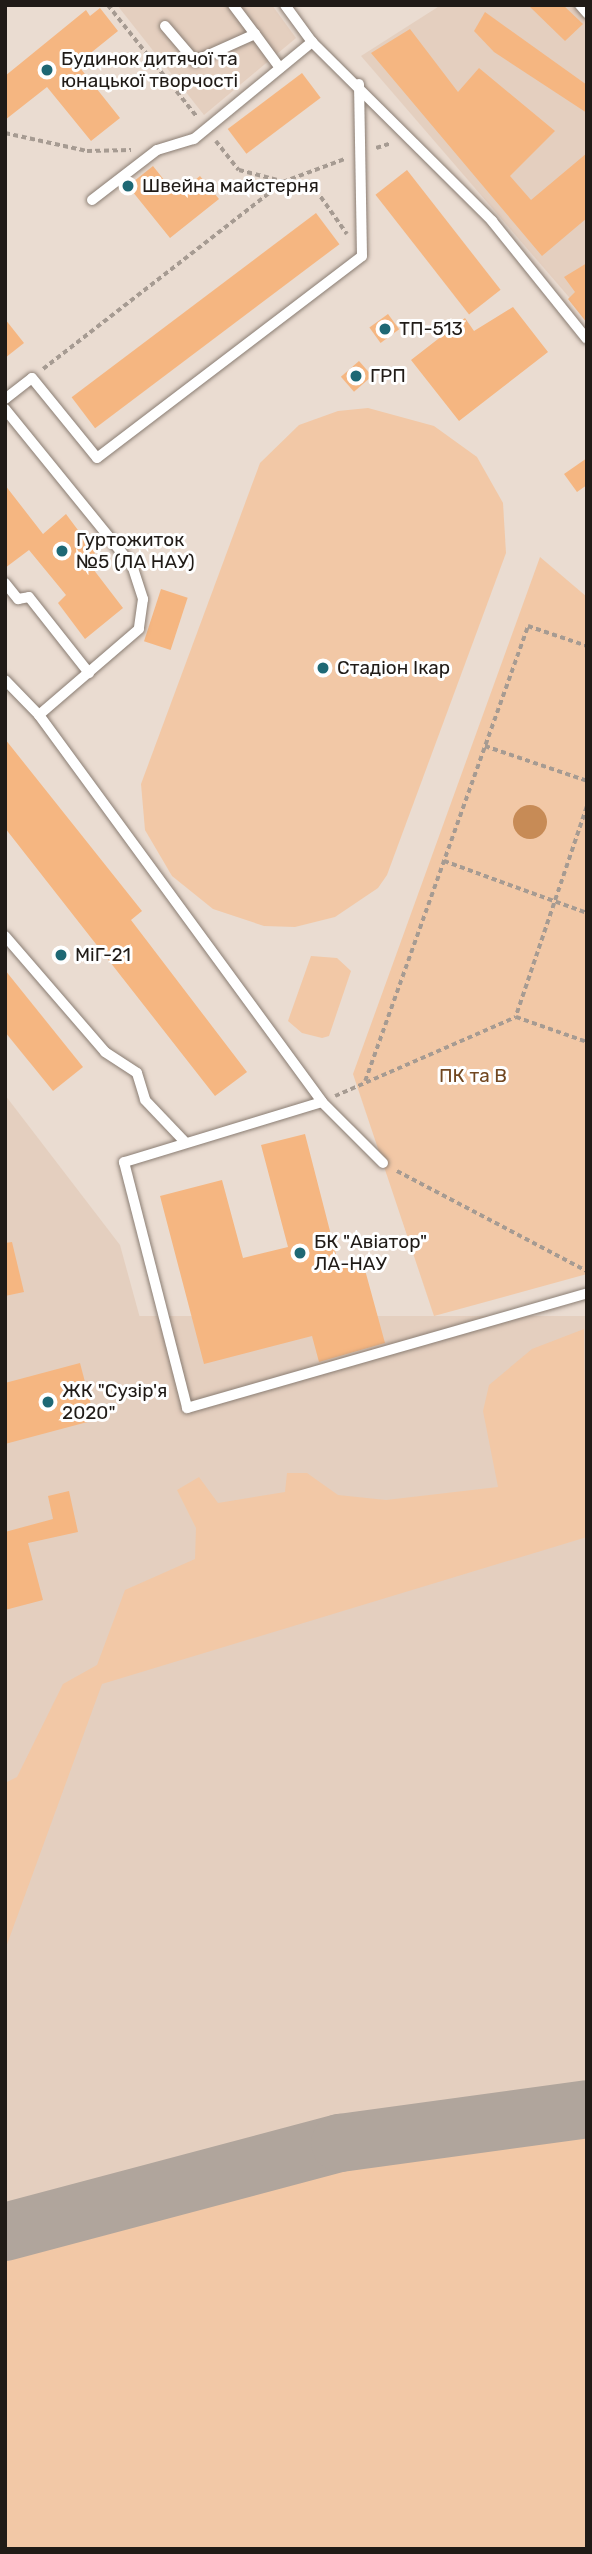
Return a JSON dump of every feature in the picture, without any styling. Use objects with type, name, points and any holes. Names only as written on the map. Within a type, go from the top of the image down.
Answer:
[{"type":"lane","points":[[233,5],[280,68]]},
{"type":"lane","points":[[285,5],[312,42],[359,84],[492,221],[587,339]]},
{"type":"lane","points":[[580,5],[587,13]]},
{"type":"lane","points":[[165,26],[195,61],[255,34]]},
{"type":"lane","points":[[92,200],[157,150],[194,139],[312,42]]},
{"type":"lane","points":[[5,399],[32,378],[97,458],[362,256],[359,84]]},
{"type":"lane","points":[[5,409],[132,565],[143,599],[139,629],[39,715]]},
{"type":"lane","points":[[5,583],[18,599],[29,597],[89,673]]},
{"type":"lane","points":[[5,680],[39,715],[322,1102],[383,1163]]},
{"type":"lane","points":[[5,936],[105,1052],[137,1073],[145,1100],[185,1142]]},
{"type":"lane","points":[[322,1102],[124,1162],[187,1408],[587,1293]]},
{"type":"path","points":[[108,5],[239,170],[316,190],[362,256]]},
{"type":"path","points":[[5,133],[87,151],[157,150]]},
{"type":"path","points":[[32,378],[283,182]]},
{"type":"path","points":[[365,1081],[528,626],[587,646]]},
{"type":"path","points":[[485,746],[587,781]]},
{"type":"path","points":[[516,1017],[587,807]]},
{"type":"path","points":[[444,860],[587,913]]},
{"type":"path","points":[[322,1102],[516,1017],[587,1042]]},
{"type":"path","points":[[383,1163],[587,1271]]},
{"type":"shaded area","points":[[117,5],[272,5],[296,38],[204,115]]},
{"type":"shaded area","points":[[441,5],[587,5],[587,318],[361,56]]},
{"type":"shaded area","points":[[530,805],[542,810],[547,822],[542,834],[530,839],[518,834],[513,822],[518,810]]},
{"type":"shaded area","points":[[5,1095],[120,1245],[143,1329],[5,1366]]},
{"type":"shaded area","points":[[5,1316],[587,1316],[587,2549],[5,2549]]},
{"type":"green space","name":"Стадіон Ікар","points":[[368,408],[434,426],[477,457],[503,503],[506,553],[387,875],[378,888],[335,917],[295,927],[264,926],[213,909],[172,876],[145,830],[141,784],[260,463],[299,425],[338,411]]},
{"type":"green space","name":"ПК та В","points":[[540,557],[587,597],[587,1274],[434,1316],[353,1074]]},
{"type":"green space","points":[[311,956],[337,958],[351,971],[329,1036],[322,1038],[302,1033],[288,1021]]},
{"type":"green space","points":[[584,1329],[587,1537],[102,1684],[5,1950],[5,1783],[17,1777],[63,1684],[97,1665],[125,1590],[195,1559],[196,1528],[177,1490],[199,1477],[218,1503],[285,1492],[287,1473],[307,1473],[338,1495],[386,1500],[498,1487],[483,1411],[489,1385],[532,1349]]},
{"type":"green space","points":[[587,2131],[587,2549],[5,2549],[5,2256],[343,2166],[467,2141]]},
{"type":"building","points":[[528,5],[563,5],[583,24],[565,41]]},
{"type":"building","name":"Будинок дитячої та юнацької творчості","points":[[100,8],[118,31],[77,64],[120,118],[91,141],[47,87],[5,120],[5,76],[86,10],[90,16]]},
{"type":"building","points":[[485,12],[587,85],[587,113],[494,52],[474,31]]},
{"type":"building","points":[[410,29],[458,92],[479,68],[555,131],[510,176],[531,200],[587,153],[587,218],[542,256],[371,53]]},
{"type":"building","points":[[302,73],[321,98],[246,154],[228,129]]},
{"type":"building","points":[[153,166],[176,195],[200,176],[219,199],[170,238],[128,186]]},
{"type":"building","points":[[407,170],[501,290],[469,314],[375,195]]},
{"type":"building","points":[[316,213],[339,244],[95,428],[72,397]]},
{"type":"building","points":[[587,263],[587,323],[568,299],[575,292],[564,277]]},
{"type":"building","points":[[513,307],[548,352],[459,421],[411,360],[465,318],[474,331]]},
{"type":"building","name":"ТП-513","points":[[388,314],[399,329],[381,343],[369,328]]},
{"type":"building","points":[[5,319],[24,343],[5,358]]},
{"type":"building","name":"ГРП","points":[[359,361],[372,376],[354,392],[341,377]]},
{"type":"building","points":[[587,458],[587,485],[577,492],[564,474]]},
{"type":"building","name":"Гуртожиток №5 (ЛА НАУ)","points":[[5,485],[43,534],[66,514],[95,553],[87,561],[123,608],[85,639],[58,603],[66,595],[29,550],[5,568]]},
{"type":"building","points":[[161,589],[188,598],[171,650],[144,641]]},
{"type":"building","points":[[5,739],[142,911],[131,920],[247,1072],[215,1096],[5,828]]},
{"type":"building","points":[[5,970],[83,1067],[53,1091],[5,1032]]},
{"type":"building","name":"БК \"Авіатор\" ЛА-НАУ","points":[[305,1134],[339,1266],[362,1259],[385,1343],[319,1362],[312,1336],[204,1364],[160,1196],[222,1180],[243,1258],[288,1247],[261,1145]]},
{"type":"building","points":[[12,1242],[24,1292],[5,1296],[5,1243]]},
{"type":"building","name":"ЖК \"Сузір'я 2020\"","points":[[80,1363],[95,1420],[5,1444],[5,1383]]},
{"type":"building","points":[[69,1491],[78,1532],[28,1543],[43,1600],[5,1610],[5,1532],[53,1519],[48,1496]]},
{"type":"taxiway","points":[[5,2232],[340,2143],[587,2109]]},
{"type":"place","name":"Будинок дитячої та юнацької творчості","points":[[47,70]]},
{"type":"place","name":"Швейна майстерня","points":[[128,186]]},
{"type":"place","name":"ТП-513","points":[[385,329]]},
{"type":"place","name":"ГРП","points":[[356,376]]},
{"type":"place","name":"Гуртожиток №5 (ЛА НАУ)","points":[[62,551]]},
{"type":"place","name":"Стадіон Ікар","points":[[323,668]]},
{"type":"place","name":"МіГ-21","points":[[61,955]]},
{"type":"place","name":"БК \"Авіатор\" ЛА-НАУ","points":[[300,1253]]},
{"type":"place","name":"ЖК \"Сузір'я 2020\"","points":[[48,1402]]}]
